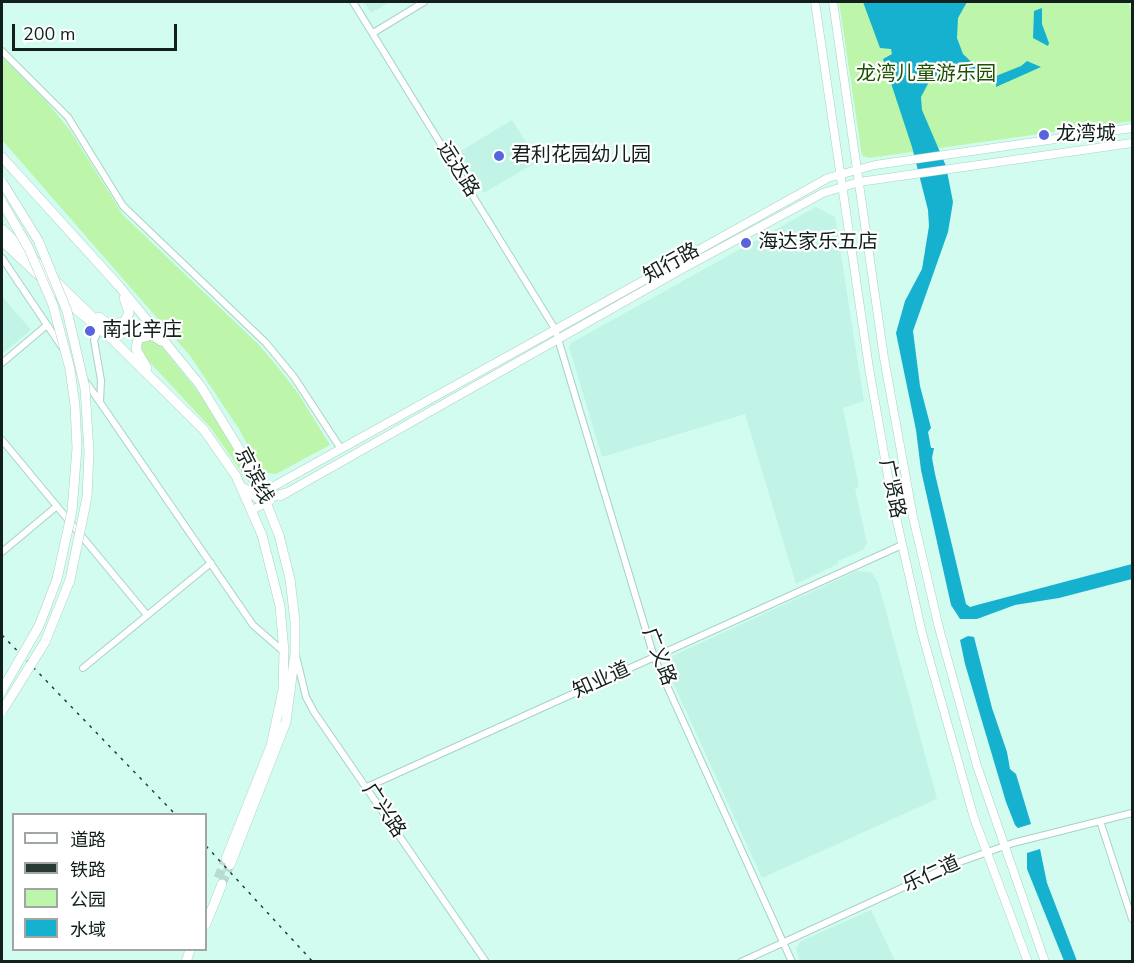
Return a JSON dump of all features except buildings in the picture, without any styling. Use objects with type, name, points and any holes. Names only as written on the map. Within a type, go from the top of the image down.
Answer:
[{"type":"highway","name":"京滨线","points":[[2,157],[100,265],[189,371],[228,427],[255,476],[266,498],[283,548],[296,621],[295,653],[286,722],[275,757],[228,862],[271,746],[283,690],[284,652],[275,578],[250,499],[204,430],[113,340],[99,330],[2,241]]},
{"type":"highway","points":[[2,182],[42,249],[67,312],[85,388],[89,452],[84,515],[70,580],[41,649],[2,711]]},
{"type":"highway","points":[[2,202],[29,249],[53,305],[70,369],[77,439],[72,511],[57,579],[39,626],[2,690]]},
{"type":"highway","points":[[2,229],[72,296],[113,340]]},
{"type":"highway","points":[[72,296],[110,325],[124,322],[129,313],[128,303],[100,265]]},
{"type":"highway","points":[[160,385],[138,354],[136,344],[142,336],[157,337],[189,371]]},
{"type":"highway","points":[[250,499],[286,493]]},
{"type":"highway","points":[[284,652],[295,653]]},
{"type":"highway","points":[[207,906],[220,881],[207,921]]},
{"type":"main road","name":"广贤路","points":[[815,2],[877,418],[902,545],[940,701],[986,852],[1028,962]]},
{"type":"main road","name":"广贤路","points":[[833,2],[884,357],[915,526],[966,727],[1003,846],[1045,962]]},
{"type":"main road","name":"知行路","points":[[252,510],[282,482],[819,182],[841,173],[910,159],[1132,128]]},
{"type":"main road","name":"知行路","points":[[286,493],[814,197],[859,182],[1132,143]]},
{"type":"main road","points":[[255,476],[265,483],[282,482]]},
{"type":"street","name":"远达路","points":[[353,2],[555,329],[559,339]]},
{"type":"street","points":[[373,33],[424,2]]},
{"type":"street","points":[[2,51],[68,117],[123,206],[266,343],[294,376],[341,449]]},
{"type":"street","points":[[2,258],[254,625],[284,652]]},
{"type":"street","points":[[2,363],[47,325]]},
{"type":"street","points":[[99,330],[93,340],[101,380],[100,402]]},
{"type":"street","name":"广义路","points":[[559,339],[654,657],[792,962]]},
{"type":"street","points":[[2,440],[147,615]]},
{"type":"street","points":[[2,552],[57,506]]},
{"type":"street","name":"知业道","points":[[367,787],[902,545]]},
{"type":"street","points":[[83,668],[211,563]]},
{"type":"street","name":"广兴路","points":[[295,653],[306,696],[314,712],[486,962]]},
{"type":"street","name":"乐仁道","points":[[741,962],[954,864],[1003,846],[1132,813]]},
{"type":"street","points":[[1100,821],[1132,919]]},
{"type":"shaded area","points":[[364,2],[390,2],[371,13]]},
{"type":"shaded area","name":"君利花园幼儿园","points":[[512,120],[538,161],[484,193],[459,152]]},
{"type":"shaded area","points":[[816,207],[835,217],[864,401],[843,408],[859,487],[855,489],[867,543],[863,550],[796,584],[745,414],[602,457],[569,347],[571,343]]},
{"type":"shaded area","points":[[2,296],[31,330],[2,354]]},
{"type":"shaded area","points":[[857,571],[871,572],[878,582],[937,799],[762,878],[665,665],[668,658]]},
{"type":"shaded area","points":[[871,910],[895,961],[800,961],[796,948],[801,941]]},
{"type":"green space","name":"龙湾儿童游乐园","points":[[839,2],[1129,2],[1132,14],[1132,121],[869,158],[862,156]]},
{"type":"green space","points":[[2,57],[46,101],[70,130],[123,215],[258,344],[277,366],[298,393],[330,445],[276,474],[262,472],[239,429],[191,357],[2,140]]},
{"type":"green space","points":[[148,338],[158,342],[208,404],[245,466],[252,487],[210,427],[142,354],[142,342]]},
{"type":"water","points":[[863,2],[967,2],[958,18],[957,38],[963,54],[982,72],[980,82],[949,75],[930,80],[921,97],[922,110],[946,166],[953,202],[948,232],[913,331],[920,386],[931,428],[928,432],[931,448],[934,448],[932,458],[935,474],[966,604],[970,607],[1132,564],[1132,579],[1059,598],[1015,605],[977,619],[960,619],[951,605],[921,470],[916,430],[896,333],[905,301],[922,269],[929,226],[928,210],[912,147],[883,59],[892,54],[891,49],[880,48]]},
{"type":"water","points":[[1042,8],[1042,24],[1048,46],[1033,38],[1034,11]]},
{"type":"water","points":[[1027,61],[1041,67],[996,87],[996,76],[1021,66]]},
{"type":"water","points":[[968,636],[974,637],[1010,769],[1016,774],[1031,824],[1018,828],[1006,802],[965,664],[960,640]]},
{"type":"water","points":[[1040,849],[1047,883],[1077,961],[1064,961],[1027,869],[1027,853]]},
{"type":"tunnel","points":[[218,878],[226,859]]},
{"type":"tunnel","points":[[222,884],[230,865]]},
{"type":"railway","points":[[2,635],[174,813]]},
{"type":"railway","points":[[207,847],[313,962]]},
{"type":"place","name":"龙湾城","points":[[1044,135]]},
{"type":"place","name":"君利花园幼儿园","points":[[499,156]]},
{"type":"place","name":"海达家乐五店","points":[[746,243]]},
{"type":"place","name":"南北辛庄","points":[[90,331]]}]
